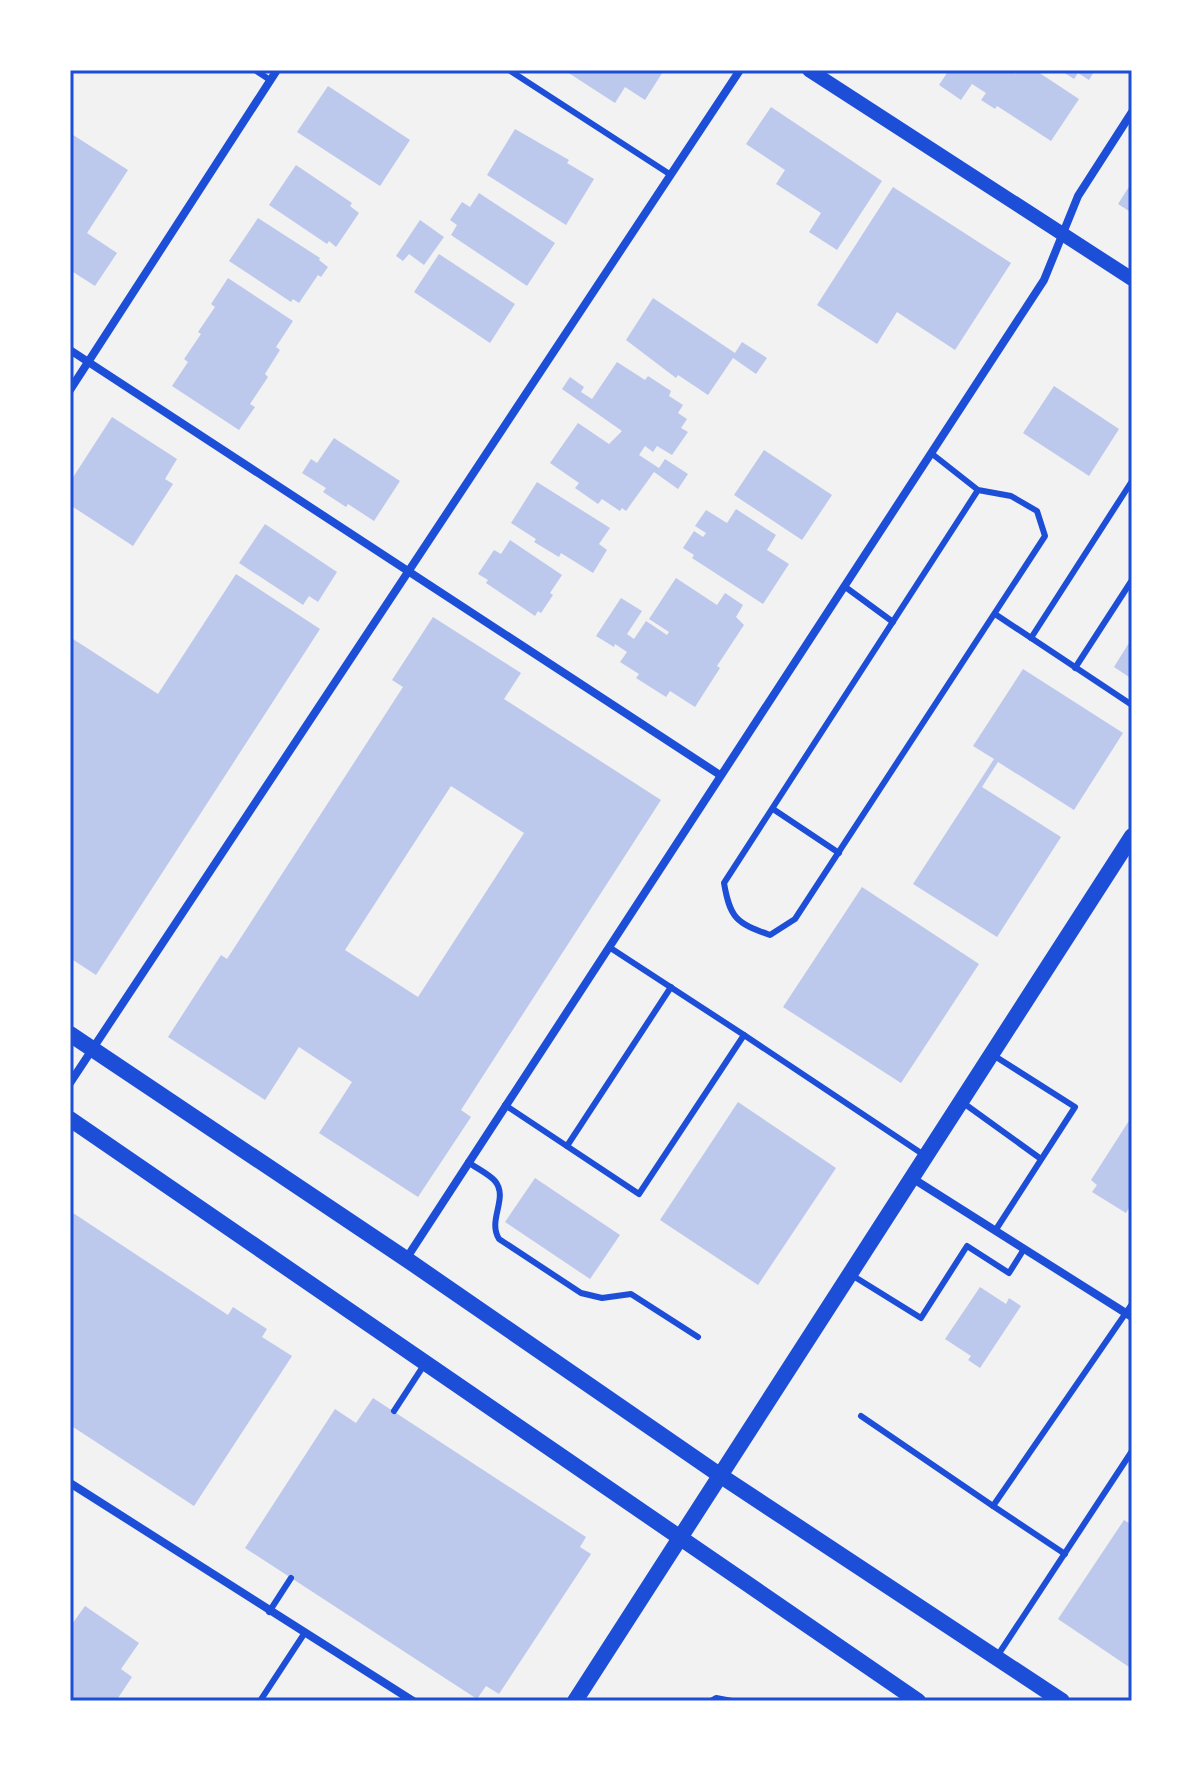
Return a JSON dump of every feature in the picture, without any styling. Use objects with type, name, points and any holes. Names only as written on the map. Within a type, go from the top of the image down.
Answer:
[{"type":"main road","points":[[575,1701],[1132,836]]},
{"type":"main road","points":[[70,1034],[406,1259],[721,1476],[1062,1701]]},
{"type":"main road","points":[[70,1119],[918,1701]]},
{"type":"street","points":[[70,390],[277,70]]},
{"type":"street","points":[[70,1083],[740,70]]},
{"type":"street","points":[[809,70],[1132,279]]},
{"type":"street","points":[[406,1259],[1044,280],[1078,196],[1132,112]]},
{"type":"street","points":[[70,350],[720,775]]},
{"type":"street","points":[[912,1178],[1130,1315]]},
{"type":"street","points":[[70,1483],[413,1701]]},
{"type":"lane","points":[[255,70],[270,80]]},
{"type":"lane","points":[[512,71],[671,175]]},
{"type":"lane","points":[[931,453],[978,490],[1011,496],[1037,511],[1045,536],[795,919],[770,935],[747,927],[729,909],[724,883],[978,490]]},
{"type":"lane","points":[[1031,638],[1132,481]]},
{"type":"lane","points":[[1075,668],[1132,580]]},
{"type":"lane","points":[[844,586],[893,622]]},
{"type":"lane","points":[[995,614],[1132,705]]},
{"type":"lane","points":[[773,809],[839,853]]},
{"type":"lane","points":[[609,947],[926,1156]]},
{"type":"lane","points":[[567,1146],[671,987]]},
{"type":"lane","points":[[505,1105],[639,1194],[744,1035]]},
{"type":"lane","points":[[991,1054],[1075,1107],[995,1231]]},
{"type":"lane","points":[[961,1102],[1041,1159]]},
{"type":"lane","points":[[468,1162],[495,1180],[500,1201],[494,1232],[499,1239],[581,1293],[602,1298],[631,1294],[698,1337]]},
{"type":"lane","points":[[850,1274],[921,1318],[967,1246],[1009,1273],[1024,1249]]},
{"type":"lane","points":[[993,1506],[1130,1315],[1132,1304]]},
{"type":"lane","points":[[394,1411],[426,1362]]},
{"type":"lane","points":[[861,1416],[1065,1554]]},
{"type":"lane","points":[[996,1658],[1132,1451]]},
{"type":"lane","points":[[269,1612],[291,1578]]},
{"type":"lane","points":[[260,1701],[304,1634]]},
{"type":"lane","points":[[711,1701],[716,1698],[732,1701]]},
{"type":"building","points":[[564,70],[664,70],[645,100],[625,87],[615,103]]},
{"type":"building","points":[[949,70],[1010,70],[1016,74],[1019,70],[1035,70],[1079,99],[1051,141],[997,106],[995,109],[981,100],[986,93],[972,84],[961,100],[939,85]]},
{"type":"building","points":[[1060,70],[1095,70],[1089,80],[1078,73],[1074,79]]},
{"type":"building","points":[[328,86],[410,140],[380,186],[297,132]]},
{"type":"building","points":[[771,107],[882,181],[837,250],[809,232],[821,213],[776,184],[785,170],[746,144]]},
{"type":"building","points":[[515,129],[569,160],[567,163],[594,179],[566,225],[487,175]]},
{"type":"building","points":[[70,133],[128,170],[87,233],[117,253],[95,286],[70,270]]},
{"type":"building","points":[[296,165],[352,203],[350,206],[359,213],[336,247],[269,205]]},
{"type":"building","points":[[1132,182],[1132,213],[1118,204]]},
{"type":"building","points":[[893,187],[1011,263],[955,350],[897,312],[877,344],[817,305]]},
{"type":"building","points":[[479,193],[555,243],[527,286],[451,235],[457,225],[450,220],[462,202],[470,207]]},
{"type":"building","points":[[258,218],[320,258],[328,267],[321,277],[318,275],[299,303],[293,299],[291,302],[229,261]]},
{"type":"building","points":[[420,220],[444,237],[424,265],[409,254],[403,261],[396,256]]},
{"type":"building","points":[[439,254],[515,304],[490,343],[414,292]]},
{"type":"building","points":[[228,278],[293,321],[276,347],[280,350],[265,374],[268,377],[250,404],[255,407],[239,430],[172,386],[188,362],[184,359],[201,334],[198,332],[215,307],[211,304]]},
{"type":"building","points":[[653,298],[735,353],[742,342],[767,358],[756,374],[733,358],[708,395],[678,375],[676,378],[626,340]]},
{"type":"building","points":[[617,362],[645,380],[648,376],[671,391],[669,396],[683,405],[678,413],[687,419],[681,428],[688,432],[672,455],[657,446],[653,452],[645,446],[639,455],[659,468],[665,459],[688,474],[678,489],[654,472],[626,511],[622,508],[620,511],[602,499],[598,504],[575,488],[579,483],[550,463],[578,423],[609,444],[622,431],[562,389],[570,377],[584,387],[581,392],[592,399]]},
{"type":"building","points":[[1054,386],[1119,429],[1089,476],[1023,433]]},
{"type":"building","points":[[112,417],[177,459],[165,479],[173,484],[133,546],[70,505],[70,482]]},
{"type":"building","points":[[334,438],[400,481],[374,521],[323,492],[326,488],[302,473],[311,459],[317,463]]},
{"type":"building","points":[[764,450],[832,495],[802,540],[734,495]]},
{"type":"building","points":[[537,482],[610,528],[599,544],[607,550],[593,573],[561,553],[559,557],[534,542],[536,539],[511,523]]},
{"type":"building","points":[[736,509],[776,535],[767,550],[789,564],[763,604],[692,558],[694,555],[683,548],[694,531],[703,537],[706,533],[695,526],[706,510],[727,523]]},
{"type":"building","points":[[265,524],[337,572],[318,602],[309,596],[303,605],[239,563]]},
{"type":"building","points":[[510,540],[562,575],[550,593],[553,595],[541,613],[538,611],[535,616],[486,583],[488,580],[478,574],[494,550],[501,554]]},
{"type":"building","points":[[236,574],[320,629],[96,975],[70,958],[70,637],[158,694]]},
{"type":"building","points":[[676,578],[717,605],[725,593],[743,605],[736,617],[744,625],[695,707],[670,691],[666,697],[636,678],[639,674],[620,662],[627,652],[596,636],[621,598],[642,611],[627,634],[634,639],[646,621],[667,635],[669,632],[649,619]]},
{"type":"building","points":[[433,617],[521,673],[504,699],[661,800],[461,1110],[471,1117],[418,1197],[319,1133],[352,1082],[299,1047],[265,1100],[168,1037],[221,955],[227,959],[403,687],[392,680]],"holes":[[[451,786],[524,833],[418,997],[345,950]]]},
{"type":"building","points":[[1132,638],[1132,679],[1114,667]]},
{"type":"building","points":[[1023,669],[1123,733],[1074,810],[998,762],[982,787],[1061,837],[997,937],[913,884],[994,759],[973,746]]},
{"type":"building","points":[[862,887],[979,964],[901,1083],[783,1007]]},
{"type":"building","points":[[738,1102],[836,1168],[758,1285],[660,1220]]},
{"type":"building","points":[[1132,1116],[1132,1203],[1126,1213],[1092,1192],[1097,1185],[1091,1180]]},
{"type":"building","points":[[535,1178],[620,1235],[590,1279],[505,1222]]},
{"type":"building","points":[[70,1211],[228,1315],[233,1307],[267,1329],[262,1337],[292,1356],[194,1506],[70,1425]]},
{"type":"building","points":[[980,1287],[1006,1304],[1009,1298],[1021,1306],[980,1368],[968,1360],[971,1356],[945,1339]]},
{"type":"building","points":[[373,1398],[586,1537],[580,1547],[591,1554],[499,1694],[486,1686],[477,1699],[245,1548],[335,1409],[356,1423]]},
{"type":"building","points":[[1124,1520],[1132,1525],[1132,1669],[1058,1619]]},
{"type":"building","points":[[85,1606],[139,1643],[121,1669],[132,1677],[118,1698],[122,1701],[70,1701],[70,1627]]}]
